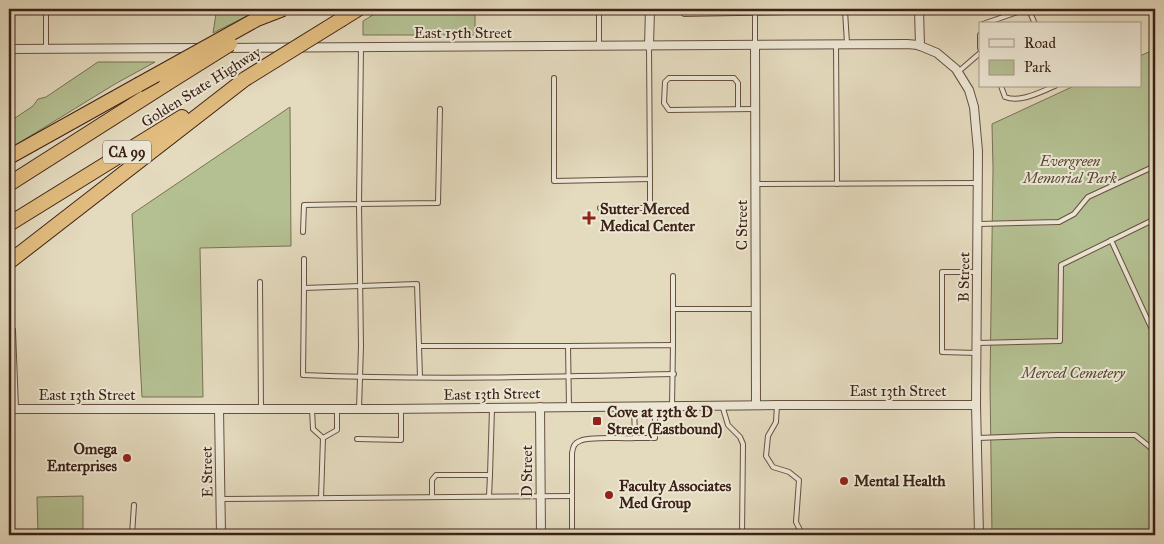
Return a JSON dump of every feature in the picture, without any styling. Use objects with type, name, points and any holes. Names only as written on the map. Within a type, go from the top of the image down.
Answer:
[{"type":"highway","name":"Golden State Highway","points":[[9,184],[284,9]]},
{"type":"highway","points":[[9,157],[257,19],[284,9]]},
{"type":"highway","name":"Golden State Highway","points":[[9,224],[358,9]]},
{"type":"highway","points":[[9,262],[244,79]]},
{"type":"street","points":[[649,46],[650,9]]},
{"type":"street","points":[[919,9],[919,46]]},
{"type":"street","name":"East 15th Street","points":[[9,49],[836,44],[907,44],[919,46]]},
{"type":"street","name":"C Street","points":[[755,45],[756,405]]},
{"type":"street","name":"B Street","points":[[919,46],[937,53],[958,72],[969,90],[974,106],[978,151],[976,405],[979,535]]},
{"type":"street","name":"East 13th Street","points":[[12,409],[401,409],[722,405],[976,405]]},
{"type":"street","name":"D Street","points":[[540,407],[541,535]]},
{"type":"street","name":"E Street","points":[[219,409],[222,535]]},
{"type":"lane","points":[[46,9],[46,49]]},
{"type":"lane","points":[[599,9],[599,46]]},
{"type":"lane","points":[[681,9],[684,14],[845,10],[847,44]]},
{"type":"lane","points":[[989,22],[1026,9],[1030,10],[1034,22]]},
{"type":"lane","points":[[755,11],[755,45]]},
{"type":"lane","points":[[836,44],[837,184]]},
{"type":"lane","points":[[600,208],[650,208],[649,46]]},
{"type":"lane","points":[[359,409],[361,377],[359,204],[361,48]]},
{"type":"lane","points":[[958,72],[979,54]]},
{"type":"lane","points":[[554,78],[554,180],[650,178]]},
{"type":"lane","points":[[738,109],[738,83],[734,78],[668,78],[665,82],[664,103],[670,110],[755,109]]},
{"type":"lane","points":[[1003,88],[1006,97],[1012,100],[1034,95],[1050,88]]},
{"type":"lane","points":[[303,232],[304,205],[438,203],[440,109]]},
{"type":"lane","points":[[978,224],[1059,222],[1074,214],[1088,197],[1155,166]]},
{"type":"lane","points":[[756,184],[978,183]]},
{"type":"lane","points":[[977,343],[1060,341],[1060,266],[1155,219]]},
{"type":"lane","points":[[1111,240],[1155,336]]},
{"type":"lane","points":[[304,259],[303,375],[361,377],[568,377],[674,374]]},
{"type":"lane","points":[[977,353],[942,352],[942,272],[978,272]]},
{"type":"lane","points":[[672,406],[674,374],[673,276]]},
{"type":"lane","points":[[260,282],[261,409]]},
{"type":"lane","points":[[304,288],[417,284],[420,377]]},
{"type":"lane","points":[[673,310],[756,309]]},
{"type":"lane","points":[[12,409],[13,330]]},
{"type":"lane","points":[[419,346],[673,345]]},
{"type":"lane","points":[[568,346],[568,407]]},
{"type":"lane","points":[[722,405],[728,425],[740,437],[743,444],[742,535]]},
{"type":"lane","points":[[777,405],[776,422],[768,436],[766,456],[773,467],[789,472],[798,480],[796,522],[801,532],[979,535]]},
{"type":"lane","points":[[634,406],[635,438]]},
{"type":"lane","points":[[572,535],[573,446],[580,440],[589,439],[655,438],[655,406]]},
{"type":"lane","points":[[489,496],[492,408]]},
{"type":"lane","points":[[312,409],[313,429],[323,438],[321,498]]},
{"type":"lane","points":[[323,438],[337,430],[337,409]]},
{"type":"lane","points":[[356,439],[402,440],[401,409]]},
{"type":"lane","points":[[978,438],[1135,435],[1153,447],[1155,457]]},
{"type":"lane","points":[[432,497],[432,480],[436,474],[490,475]]},
{"type":"lane","points":[[221,499],[571,496]]},
{"type":"lane","points":[[132,535],[134,504]]},
{"type":"green space","points":[[220,9],[261,9],[213,33],[216,14]]},
{"type":"green space","points":[[383,9],[475,9],[475,35],[363,35],[363,21]]},
{"type":"green space","name":"Merced Cemetery","points":[[1155,49],[1155,535],[992,535],[990,383],[992,124],[1070,88],[1142,88],[1142,55]]},
{"type":"green space","points":[[98,62],[155,62],[115,84],[9,149],[9,122],[33,106],[38,99],[46,97]]},
{"type":"green space","points":[[290,107],[291,246],[200,248],[203,397],[142,397],[132,214]]},
{"type":"green space","points":[[83,496],[83,535],[38,535],[37,497]]},
{"type":"place","name":"Sutter Merced Medical Center","points":[[589,218]]},
{"type":"place","name":"Cove at 13th & D Street (Eastbound)","points":[[597,421]]},
{"type":"place","name":"Omega Enterprises","points":[[127,458]]},
{"type":"place","name":"Mental Health","points":[[844,481]]},
{"type":"place","name":"Faculty Associates Med Group","points":[[609,495]]},
{"type":"park label","name":"Evergreen Memorial Park","points":[[1070,170]]}]
